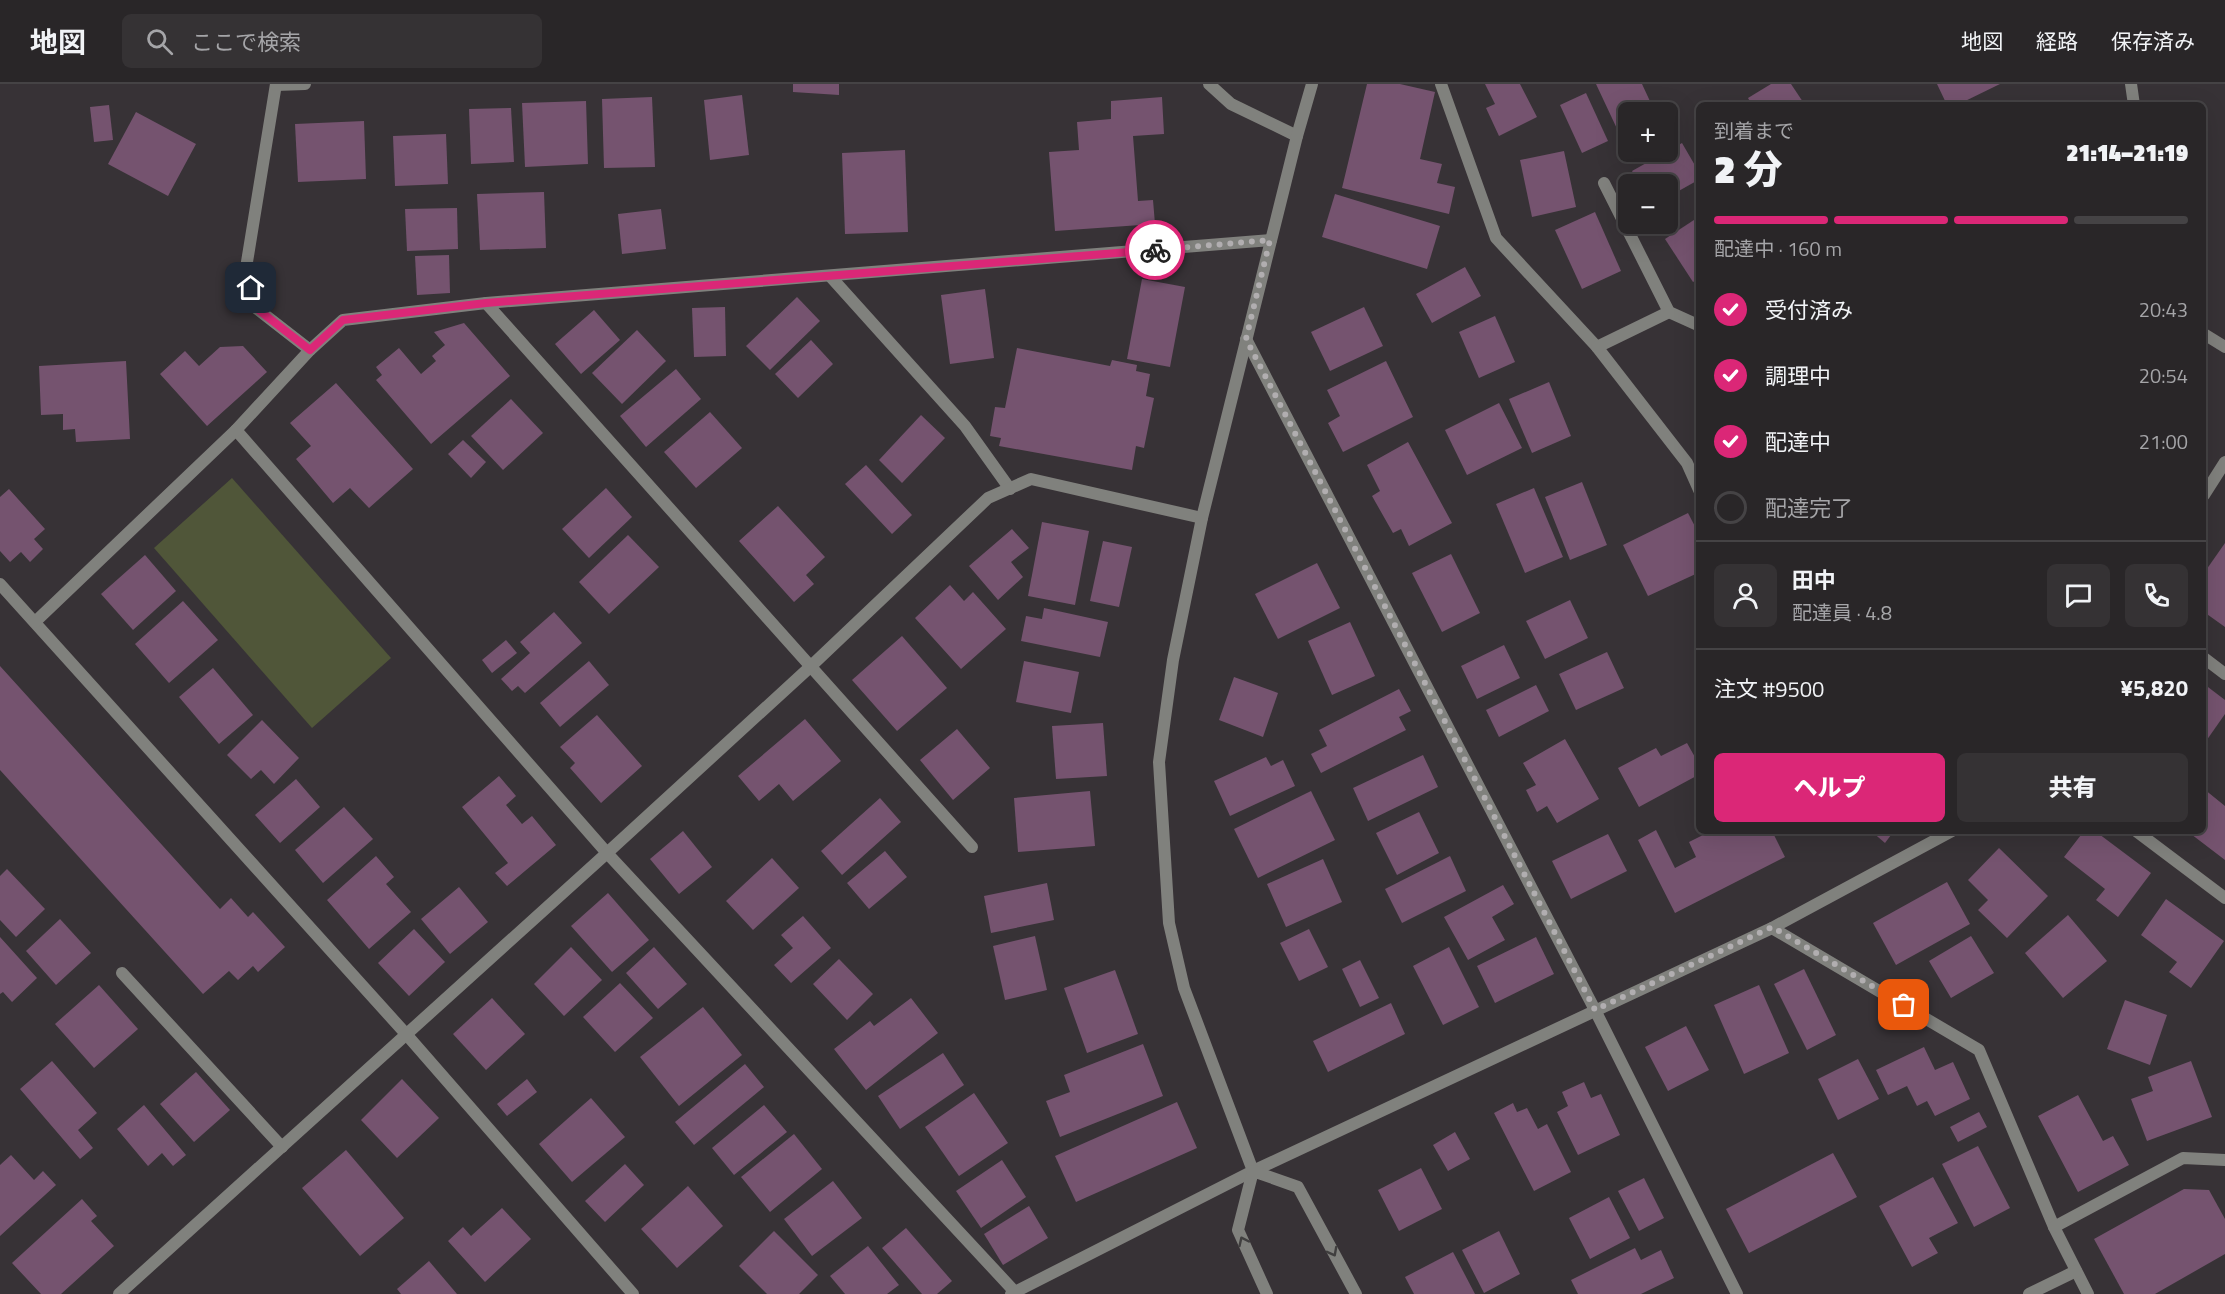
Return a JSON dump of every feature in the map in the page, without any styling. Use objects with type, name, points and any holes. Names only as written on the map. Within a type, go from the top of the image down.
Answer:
[{"type":"street","points":[[305,84],[276,85],[246,268],[256,308],[310,350]]},
{"type":"street","points":[[1209,84],[1231,104],[1296,136]]},
{"type":"street","points":[[1267,1294],[1238,1230],[1253,1171],[1184,987],[1169,923],[1162,847],[1159,762],[1173,660],[1202,518],[1296,136],[1312,84]]},
{"type":"street","points":[[1441,84],[1496,238],[1597,347],[1687,464],[1696,483]]},
{"type":"street","points":[[2131,84],[2134,102]]},
{"type":"street","points":[[1604,183],[1669,312],[1696,324]]},
{"type":"street","points":[[35,622],[236,430],[310,350],[343,320],[486,303],[1270,240]]},
{"type":"street","points":[[830,276],[965,426],[1010,489]]},
{"type":"street","points":[[486,303],[809,668],[972,847]]},
{"type":"street","points":[[1597,347],[1669,312]]},
{"type":"street","points":[[2206,335],[2225,347]]},
{"type":"street","points":[[1246,339],[1595,1010],[1737,1294]]},
{"type":"street","points":[[236,430],[607,853],[1013,1293],[1253,1171],[1772,927],[1946,834]]},
{"type":"street","points":[[2206,492],[2225,462]]},
{"type":"street","points":[[118,1294],[607,853],[809,668],[988,498],[1031,479],[1202,518]]},
{"type":"street","points":[[0,584],[406,1034],[633,1294]]},
{"type":"street","points":[[2206,660],[2225,674]]},
{"type":"street","points":[[2140,834],[2225,898]]},
{"type":"street","points":[[1772,927],[1979,1050],[2054,1227],[2088,1294]]},
{"type":"street","points":[[122,973],[282,1147]]},
{"type":"street","points":[[2054,1227],[2183,1158],[2225,1160]]},
{"type":"street","points":[[1253,1171],[1298,1187],[1356,1294]]},
{"type":"street","points":[[2029,1294],[2076,1270]]},
{"type":"green space","points":[[232,478],[391,658],[312,728],[154,548]]},
{"type":"building","points":[[793,84],[839,84],[839,95],[793,92]]},
{"type":"building","points":[[1367,84],[1400,84],[1435,92],[1420,159],[1442,164],[1437,183],[1455,187],[1449,214],[1342,188]]},
{"type":"building","points":[[1485,84],[1520,84],[1537,117],[1499,136],[1486,108],[1495,104]]},
{"type":"building","points":[[1596,84],[1642,84],[1650,102],[1618,102],[1618,131]]},
{"type":"building","points":[[1771,84],[1791,84],[1803,102],[1750,102],[1748,98]]},
{"type":"building","points":[[1937,84],[2000,84],[1963,102],[1946,102]]},
{"type":"building","points":[[1586,93],[1608,141],[1582,153],[1560,105]]},
{"type":"building","points":[[742,95],[749,155],[710,160],[704,100]]},
{"type":"building","points":[[652,97],[655,167],[604,168],[602,99]]},
{"type":"building","points":[[1162,97],[1164,134],[1133,136],[1138,201],[1153,200],[1155,224],[1055,231],[1049,152],[1079,150],[1077,122],[1111,119],[1111,101]]},
{"type":"building","points":[[586,101],[588,164],[525,167],[522,103]]},
{"type":"building","points":[[109,105],[113,140],[94,142],[90,107]]},
{"type":"building","points":[[511,108],[514,162],[471,164],[469,109]]},
{"type":"building","points":[[136,112],[196,144],[168,196],[108,164]]},
{"type":"building","points":[[364,121],[366,179],[298,182],[295,124]]},
{"type":"building","points":[[446,134],[448,184],[395,186],[393,136]]},
{"type":"building","points":[[1682,143],[1696,167],[1696,181],[1678,191],[1678,174],[1634,174],[1632,171],[1648,162],[1678,162],[1678,145]]},
{"type":"building","points":[[905,150],[908,232],[845,234],[842,153]]},
{"type":"building","points":[[1564,151],[1576,207],[1532,217],[1520,160]]},
{"type":"building","points":[[544,192],[546,248],[480,250],[477,194]]},
{"type":"building","points":[[1335,194],[1440,226],[1427,269],[1322,237]]},
{"type":"building","points":[[457,208],[458,249],[407,251],[405,209]]},
{"type":"building","points":[[661,209],[666,249],[622,254],[618,214]]},
{"type":"building","points":[[1595,212],[1621,271],[1582,289],[1555,230]]},
{"type":"building","points":[[1696,219],[1696,280],[1693,282],[1665,239],[1673,234],[1678,234],[1678,230]]},
{"type":"building","points":[[449,255],[450,293],[417,295],[415,256]]},
{"type":"building","points":[[1465,267],[1481,296],[1432,323],[1416,294]]},
{"type":"building","points":[[1142,279],[1185,287],[1170,367],[1127,359]]},
{"type":"building","points":[[985,289],[994,358],[950,364],[941,295]]},
{"type":"building","points":[[797,297],[820,321],[770,370],[746,346]]},
{"type":"building","points":[[725,307],[726,356],[694,357],[692,308]]},
{"type":"building","points":[[1364,307],[1383,346],[1330,371],[1311,332]]},
{"type":"building","points":[[594,310],[620,340],[581,374],[555,344]]},
{"type":"building","points":[[1495,316],[1515,362],[1479,378],[1459,332]]},
{"type":"building","points":[[464,323],[510,376],[431,444],[376,380],[382,375],[376,367],[399,348],[421,374],[436,361],[432,356],[445,345],[434,332]]},
{"type":"building","points":[[637,330],[666,361],[622,404],[592,373]]},
{"type":"building","points":[[811,340],[833,364],[798,398],[775,374]]},
{"type":"building","points":[[243,346],[267,372],[207,426],[160,374],[185,351],[199,366],[220,347]]},
{"type":"building","points":[[1017,348],[1110,366],[1112,360],[1137,365],[1136,371],[1150,374],[1146,396],[1154,398],[1144,448],[1136,446],[1132,470],[999,446],[1001,438],[990,436],[995,407],[1005,408]]},
{"type":"building","points":[[126,361],[130,439],[76,442],[75,429],[63,430],[63,414],[41,415],[39,366]]},
{"type":"building","points":[[1386,361],[1413,417],[1343,452],[1328,423],[1340,416],[1327,390]]},
{"type":"building","points":[[676,369],[701,399],[646,447],[620,416]]},
{"type":"building","points":[[1549,382],[1571,436],[1532,453],[1509,399]]},
{"type":"building","points":[[336,383],[413,469],[369,508],[350,488],[333,503],[296,459],[311,446],[290,423]]},
{"type":"building","points":[[511,399],[543,433],[503,470],[471,436]]},
{"type":"building","points":[[1499,403],[1522,448],[1467,475],[1445,430]]},
{"type":"building","points":[[710,412],[742,448],[696,488],[664,452]]},
{"type":"building","points":[[921,415],[945,438],[902,483],[879,460]]},
{"type":"building","points":[[463,440],[486,462],[471,478],[448,454]]},
{"type":"building","points":[[1408,442],[1452,523],[1409,546],[1401,529],[1393,533],[1372,496],[1380,491],[1367,465]]},
{"type":"building","points":[[866,465],[912,515],[892,534],[845,484]]},
{"type":"building","points":[[1582,482],[1607,545],[1570,560],[1545,497]]},
{"type":"building","points":[[606,488],[632,517],[589,558],[562,529]]},
{"type":"building","points":[[1534,488],[1563,557],[1525,573],[1496,504]]},
{"type":"building","points":[[9,489],[45,529],[34,539],[43,549],[30,562],[21,552],[10,562],[0,551],[0,497]]},
{"type":"building","points":[[778,506],[825,557],[806,575],[814,584],[794,602],[739,541]]},
{"type":"building","points":[[1688,513],[1696,528],[1696,574],[1648,596],[1623,545]]},
{"type":"building","points":[[1042,522],[1089,531],[1075,605],[1028,596]]},
{"type":"building","points":[[1012,529],[1029,548],[1011,562],[1023,577],[998,600],[969,566]]},
{"type":"building","points":[[628,535],[659,567],[609,614],[579,582]]},
{"type":"building","points":[[1103,541],[1132,547],[1119,607],[1090,601]]},
{"type":"building","points":[[2225,543],[2225,627],[2206,613],[2206,570]]},
{"type":"building","points":[[1451,554],[1480,613],[1442,632],[1412,573]]},
{"type":"building","points":[[145,555],[176,591],[133,630],[101,594]]},
{"type":"building","points":[[1317,563],[1340,608],[1278,639],[1255,594]]},
{"type":"building","points":[[950,585],[964,601],[973,592],[1006,629],[961,669],[915,618]]},
{"type":"building","points":[[1570,600],[1588,638],[1545,659],[1526,621]]},
{"type":"building","points":[[183,601],[218,640],[169,683],[135,644]]},
{"type":"building","points":[[1044,608],[1108,622],[1100,657],[1021,641],[1026,616],[1042,619]]},
{"type":"building","points":[[554,612],[582,643],[525,693],[518,686],[512,691],[501,679],[530,653],[520,642]]},
{"type":"building","points":[[1350,622],[1375,676],[1332,695],[1308,641]]},
{"type":"building","points":[[902,636],[947,688],[897,731],[852,680]]},
{"type":"building","points":[[506,640],[517,653],[492,673],[482,660]]},
{"type":"building","points":[[1504,645],[1520,678],[1477,699],[1461,666]]},
{"type":"building","points":[[1607,652],[1624,688],[1576,710],[1559,674]]},
{"type":"building","points":[[589,661],[609,685],[560,727],[540,703]]},
{"type":"building","points":[[1024,661],[1079,672],[1071,713],[1016,702]]},
{"type":"building","points":[[0,666],[220,909],[231,898],[248,917],[253,912],[285,947],[258,972],[253,966],[238,980],[229,971],[203,994],[0,770]]},
{"type":"building","points":[[213,668],[253,715],[219,744],[179,697]]},
{"type":"building","points":[[1234,677],[1278,693],[1263,737],[1219,720]]},
{"type":"building","points":[[1536,685],[1549,711],[1499,737],[1486,710]]},
{"type":"building","points":[[2206,686],[2225,700],[2225,714],[2206,741]]},
{"type":"building","points":[[1399,689],[1411,711],[1399,717],[1406,730],[1321,773],[1311,754],[1327,746],[1319,730]]},
{"type":"building","points":[[597,715],[642,766],[601,803],[570,768],[575,763],[560,747]]},
{"type":"building","points":[[805,719],[841,761],[793,801],[779,784],[759,801],[738,776]]},
{"type":"building","points":[[262,720],[299,758],[274,784],[261,770],[251,779],[227,755]]},
{"type":"building","points":[[1103,723],[1107,776],[1056,779],[1052,726]]},
{"type":"building","points":[[957,729],[990,768],[953,800],[920,760]]},
{"type":"building","points":[[1565,739],[1599,799],[1557,823],[1547,806],[1537,812],[1526,790],[1536,785],[1523,763]]},
{"type":"building","points":[[1687,743],[1696,759],[1696,776],[1639,807],[1618,768],[1656,748],[1661,756]]},
{"type":"building","points":[[1423,755],[1438,787],[1368,821],[1353,788]]},
{"type":"building","points":[[1266,757],[1271,766],[1283,760],[1295,786],[1230,816],[1214,781]]},
{"type":"building","points":[[499,776],[516,796],[506,805],[522,824],[532,816],[556,845],[507,886],[495,873],[508,863],[462,807]]},
{"type":"building","points":[[296,779],[320,807],[280,843],[255,815]]},
{"type":"building","points":[[1090,791],[1095,846],[1018,852],[1014,798]]},
{"type":"building","points":[[1311,791],[1335,840],[1258,878],[1234,829]]},
{"type":"building","points":[[2206,791],[2225,806],[2225,860],[2191,834],[2206,834]]},
{"type":"building","points":[[880,798],[901,822],[842,875],[821,851]]},
{"type":"building","points":[[344,807],[373,839],[323,883],[295,850]]},
{"type":"building","points":[[1419,812],[1439,853],[1397,875],[1376,833]]},
{"type":"building","points":[[1656,830],[1675,868],[1696,857],[1689,842],[1705,834],[1774,834],[1785,857],[1675,913],[1638,840]]},
{"type":"building","points":[[683,831],[712,867],[679,894],[650,859]]},
{"type":"building","points":[[1608,834],[1627,871],[1571,899],[1552,861]]},
{"type":"building","points":[[1874,834],[1892,834],[1885,843]]},
{"type":"building","points":[[2082,834],[2099,834],[2151,873],[2118,917],[2096,900],[2105,889],[2064,857]]},
{"type":"building","points":[[1999,848],[2048,896],[2007,938],[1978,910],[1988,900],[1968,880]]},
{"type":"building","points":[[885,851],[907,877],[869,909],[847,883]]},
{"type":"building","points":[[376,856],[394,877],[386,884],[411,912],[369,949],[327,900]]},
{"type":"building","points":[[1450,856],[1466,891],[1402,923],[1385,889]]},
{"type":"building","points":[[772,858],[799,888],[753,930],[726,901]]},
{"type":"building","points":[[1323,859],[1342,902],[1286,927],[1267,884]]},
{"type":"building","points":[[7,869],[45,909],[16,937],[0,920],[0,876]]},
{"type":"building","points":[[1947,882],[1970,924],[1896,965],[1873,923]]},
{"type":"building","points":[[1047,883],[1054,920],[991,933],[984,896]]},
{"type":"building","points":[[1503,885],[1514,904],[1492,917],[1505,940],[1468,960],[1444,917]]},
{"type":"building","points":[[459,887],[488,922],[450,954],[421,919]]},
{"type":"building","points":[[608,893],[649,940],[612,972],[571,926]]},
{"type":"building","points":[[2166,899],[2224,941],[2191,988],[2169,972],[2177,962],[2141,935]]},
{"type":"building","points":[[2068,915],[2107,961],[2063,998],[2025,953]]},
{"type":"building","points":[[803,916],[831,948],[791,983],[774,965],[793,948],[781,935]]},
{"type":"building","points":[[60,919],[91,953],[56,985],[26,951]]},
{"type":"building","points":[[414,929],[445,962],[409,996],[378,963]]},
{"type":"building","points":[[1309,929],[1328,967],[1299,981],[1280,943]]},
{"type":"building","points":[[1035,936],[1047,990],[1005,1000],[993,946]]},
{"type":"building","points":[[1971,936],[1994,973],[1951,998],[1929,961]]},
{"type":"building","points":[[0,937],[37,978],[12,1002],[3,992],[0,994]]},
{"type":"building","points":[[1536,937],[1554,974],[1495,1003],[1477,966]]},
{"type":"building","points":[[571,947],[602,980],[564,1016],[534,984]]},
{"type":"building","points":[[654,947],[687,984],[658,1009],[626,973]]},
{"type":"building","points":[[1449,947],[1479,1007],[1443,1025],[1413,966]]},
{"type":"building","points":[[839,959],[873,994],[847,1020],[813,984]]},
{"type":"building","points":[[1360,960],[1379,998],[1360,1007],[1342,969]]},
{"type":"building","points":[[1804,969],[1836,1035],[1807,1050],[1774,984]]},
{"type":"building","points":[[1115,970],[1138,1034],[1087,1053],[1064,988]]},
{"type":"building","points":[[620,983],[653,1018],[615,1052],[583,1017]]},
{"type":"building","points":[[99,985],[138,1029],[94,1068],[55,1024]]},
{"type":"building","points":[[1759,985],[1789,1053],[1744,1074],[1714,1005]]},
{"type":"building","points":[[492,998],[525,1034],[486,1070],[453,1034]]},
{"type":"building","points":[[911,998],[938,1033],[866,1090],[834,1049],[870,1021],[874,1026]]},
{"type":"building","points":[[2125,1000],[2167,1015],[2150,1065],[2107,1049]]},
{"type":"building","points":[[1391,1003],[1405,1034],[1328,1072],[1313,1041]]},
{"type":"building","points":[[703,1007],[742,1055],[679,1106],[640,1057]]},
{"type":"building","points":[[1686,1026],[1709,1070],[1668,1091],[1645,1047]]},
{"type":"building","points":[[1143,1044],[1163,1096],[1060,1137],[1046,1101],[1070,1092],[1064,1075]]},
{"type":"building","points":[[1924,1047],[1935,1070],[1953,1062],[1970,1099],[1935,1116],[1927,1101],[1917,1106],[1907,1086],[1888,1095],[1876,1070]]},
{"type":"building","points":[[943,1053],[964,1085],[900,1129],[878,1096]]},
{"type":"building","points":[[1858,1059],[1879,1099],[1838,1120],[1818,1079]]},
{"type":"building","points":[[52,1061],[97,1113],[78,1130],[93,1148],[80,1159],[20,1089]]},
{"type":"building","points":[[2191,1061],[2212,1117],[2147,1141],[2131,1099],[2153,1091],[2148,1077]]},
{"type":"building","points":[[745,1064],[764,1087],[694,1145],[675,1122]]},
{"type":"building","points":[[196,1072],[230,1110],[194,1142],[160,1104]]},
{"type":"building","points":[[402,1079],[439,1118],[397,1158],[361,1120]]},
{"type":"building","points":[[527,1079],[537,1092],[507,1116],[497,1104]]},
{"type":"building","points":[[1584,1082],[1591,1098],[1601,1094],[1620,1135],[1578,1155],[1557,1112],[1568,1106],[1562,1092]]},
{"type":"building","points":[[974,1093],[1008,1143],[959,1176],[925,1127]]},
{"type":"building","points":[[2078,1095],[2103,1141],[2113,1136],[2129,1165],[2078,1192],[2038,1116]]},
{"type":"building","points":[[591,1098],[625,1137],[572,1182],[539,1144]]},
{"type":"building","points":[[1177,1102],[1197,1148],[1076,1202],[1055,1156]]},
{"type":"building","points":[[1513,1103],[1517,1112],[1527,1108],[1538,1129],[1547,1124],[1571,1172],[1534,1191],[1494,1113]]},
{"type":"building","points":[[144,1105],[186,1155],[173,1166],[162,1153],[148,1166],[117,1129]]},
{"type":"building","points":[[764,1105],[787,1132],[734,1175],[712,1148]]},
{"type":"building","points":[[1979,1112],[1987,1127],[1958,1142],[1950,1127]]},
{"type":"building","points":[[1455,1132],[1470,1159],[1448,1171],[1433,1145]]},
{"type":"building","points":[[794,1134],[822,1169],[770,1212],[741,1177]]},
{"type":"building","points":[[1978,1146],[2010,1208],[1974,1227],[1942,1164]]},
{"type":"building","points":[[346,1150],[404,1218],[360,1256],[302,1188]]},
{"type":"building","points":[[1833,1153],[1857,1197],[1749,1253],[1726,1209]]},
{"type":"building","points":[[11,1155],[34,1180],[43,1171],[56,1185],[0,1236],[0,1165]]},
{"type":"building","points":[[1002,1160],[1026,1197],[981,1228],[956,1191]]},
{"type":"building","points":[[625,1164],[644,1185],[605,1222],[585,1201]]},
{"type":"building","points":[[1421,1168],[1442,1209],[1399,1231],[1378,1190]]},
{"type":"building","points":[[1933,1177],[1958,1223],[1929,1238],[1938,1253],[1912,1267],[1879,1206]]},
{"type":"building","points":[[1644,1178],[1664,1218],[1639,1231],[1618,1191]]},
{"type":"building","points":[[833,1181],[862,1218],[812,1256],[784,1219]]},
{"type":"building","points":[[688,1186],[723,1226],[677,1268],[641,1229]]},
{"type":"building","points":[[2184,1189],[2209,1190],[2225,1219],[2225,1254],[2155,1294],[2124,1294],[2094,1239]]},
{"type":"building","points":[[1609,1197],[1630,1238],[1590,1259],[1569,1218]]},
{"type":"building","points":[[82,1199],[97,1216],[91,1221],[114,1246],[61,1294],[41,1294],[12,1263]]},
{"type":"building","points":[[1029,1206],[1048,1238],[1003,1265],[984,1234]]},
{"type":"building","points":[[502,1208],[531,1239],[485,1282],[448,1241],[463,1227],[471,1236]]},
{"type":"building","points":[[906,1228],[952,1281],[937,1294],[922,1294],[882,1248]]},
{"type":"building","points":[[774,1231],[818,1275],[799,1294],[767,1294],[739,1266]]},
{"type":"building","points":[[1499,1231],[1520,1274],[1484,1293],[1462,1250]]},
{"type":"building","points":[[868,1246],[899,1285],[887,1294],[845,1294],[830,1276]]},
{"type":"building","points":[[1635,1248],[1641,1260],[1661,1250],[1674,1278],[1641,1294],[1578,1294],[1571,1280]]},
{"type":"building","points":[[1453,1252],[1475,1294],[1414,1294],[1405,1277]]},
{"type":"building","points":[[429,1261],[457,1294],[401,1294],[397,1289]]},
{"type":"way so far","points":[[1155,250],[1270,240],[1246,339],[1595,1010],[1772,927],[1904,1005]]},
{"type":"route","points":[[251,288],[256,308],[310,350],[343,320],[486,303],[1155,250]]}]
